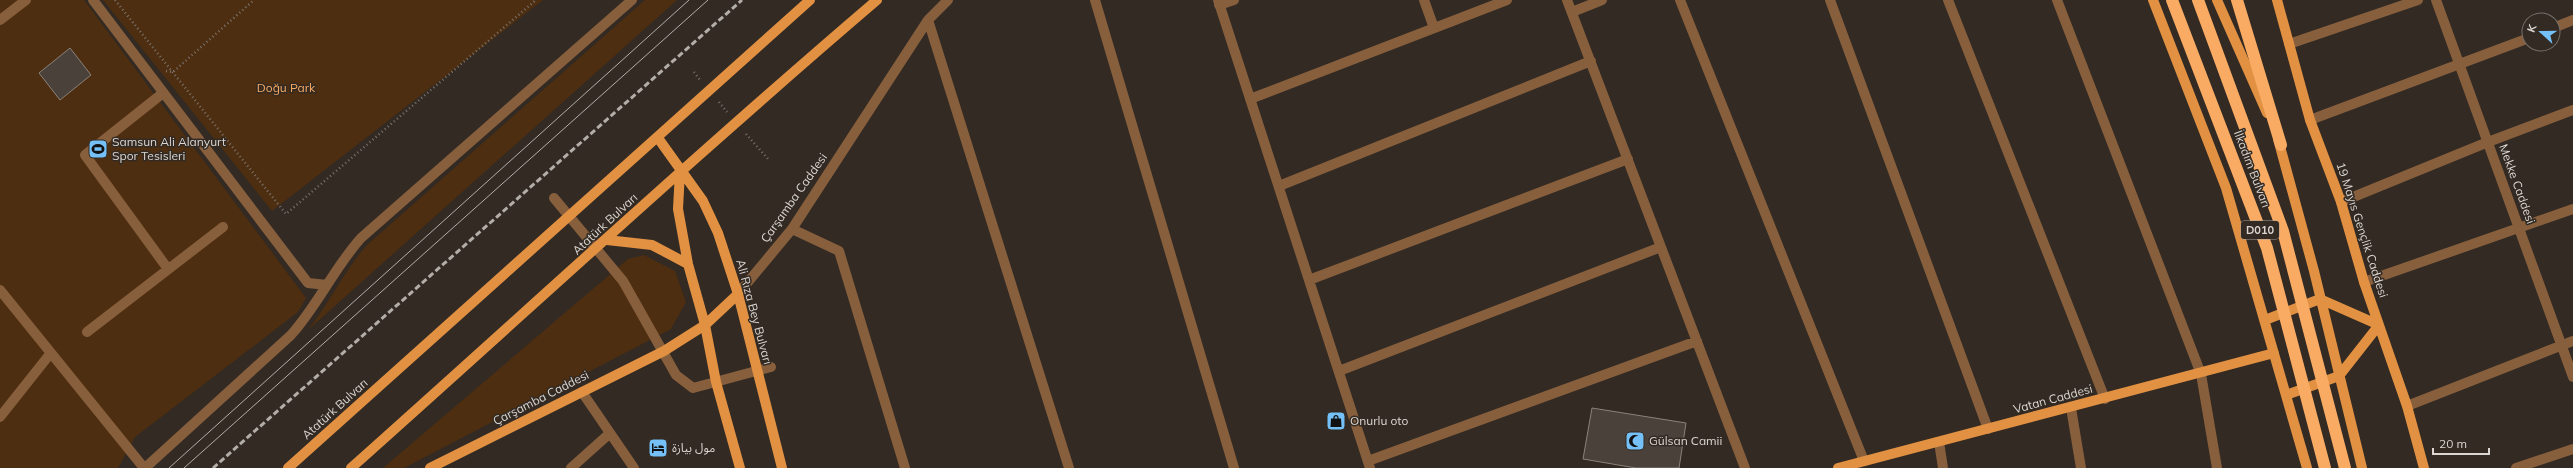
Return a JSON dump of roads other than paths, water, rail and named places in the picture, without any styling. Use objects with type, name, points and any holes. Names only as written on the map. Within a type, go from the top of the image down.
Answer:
[{"type":"highway","name":"İlkadım Bulvarı","points":[[2172,0],[2267,248],[2325,468]]},
{"type":"highway","name":"İlkadım Bulvarı","points":[[2198,0],[2284,231],[2345,468]]},
{"type":"highway","points":[[2237,0],[2281,145]]},
{"type":"main road","name":"Atatürk Bulvarı","points":[[288,468],[570,217],[810,0]]},
{"type":"main road","name":"Atatürk Bulvarı","points":[[351,468],[607,240],[680,171],[877,0]]},
{"type":"main road","points":[[2153,0],[2226,188],[2307,468]]},
{"type":"main road","points":[[2217,0],[2281,145],[2362,468]]},
{"type":"main road","name":"19 Mayıs Gençlik Caddesi","points":[[2277,0],[2310,120],[2341,202],[2364,282],[2407,406],[2424,468]]},
{"type":"main road","name":"Ali Rıza Bey Bulvarı","points":[[658,138],[680,171],[703,201],[718,233],[738,294],[782,468]]},
{"type":"main road","points":[[680,171],[678,208],[688,264],[705,325],[716,382],[740,468]]},
{"type":"main road","points":[[607,240],[652,245],[688,264]]},
{"type":"main road","name":"Çarşamba Caddesi","points":[[430,468],[664,351],[705,325],[738,294]]},
{"type":"main road","points":[[2265,320],[2320,299],[2379,325],[2339,376],[2286,395]]},
{"type":"main road","name":"Vatan Caddesi","points":[[1838,468],[2201,374],[2274,353]]},
{"type":"street","points":[[0,20],[26,0]]},
{"type":"street","points":[[93,0],[308,283],[327,285]]},
{"type":"street","points":[[0,290],[50,354],[144,468],[291,335],[310,313],[337,268],[361,238],[632,0]]},
{"type":"street","name":"Çarşamba Caddesi","points":[[738,294],[792,229],[928,20],[948,0]]},
{"type":"street","points":[[1095,0],[1234,468]]},
{"type":"street","points":[[1234,0],[1218,3],[1369,464],[1697,341]]},
{"type":"street","points":[[1424,0],[1434,28]]},
{"type":"street","points":[[1250,99],[1507,0]]},
{"type":"street","points":[[1567,0],[1745,468]]},
{"type":"street","points":[[1572,12],[1602,0]]},
{"type":"street","points":[[1680,0],[1864,461]]},
{"type":"street","points":[[1830,0],[1988,429]]},
{"type":"street","points":[[1948,0],[2105,399]]},
{"type":"street","points":[[2057,0],[2201,374],[2217,468]]},
{"type":"street","points":[[2289,44],[2418,0]]},
{"type":"street","name":"Mekke Caddesi","points":[[2436,0],[2573,376]]},
{"type":"street","points":[[928,20],[1069,468]]},
{"type":"street","points":[[2561,25],[2573,20]]},
{"type":"street","points":[[2310,120],[2521,41]]},
{"type":"street","points":[[1279,186],[1591,61]]},
{"type":"street","points":[[163,93],[85,155],[168,269]]},
{"type":"street","points":[[2341,202],[2488,142],[2573,110]]},
{"type":"street","points":[[1309,280],[1628,159]]},
{"type":"street","points":[[554,198],[623,281],[664,351],[676,376],[693,388],[771,367]]},
{"type":"street","points":[[2364,282],[2573,209]]},
{"type":"street","points":[[87,332],[223,227]]},
{"type":"street","points":[[792,229],[839,251],[905,468]]},
{"type":"street","points":[[1338,371],[1661,247]]},
{"type":"street","points":[[2407,406],[2573,341]]},
{"type":"street","points":[[0,417],[50,354]]},
{"type":"street","points":[[582,392],[609,434],[634,468]]},
{"type":"street","points":[[2071,408],[2081,468]]},
{"type":"street","points":[[570,468],[609,434]]},
{"type":"street","points":[[1938,442],[1943,468]]},
{"type":"street","points":[[2516,468],[2573,449]]},
{"type":"tram line","points":[[169,468],[689,0]]},
{"type":"tram line","points":[[184,468],[708,0]]},
{"type":"railway","points":[[213,468],[742,0]]},
{"type":"place","name":"Samsun Ali Alanyurt Spor Tesisleri","points":[[98,149]]},
{"type":"place","name":"Onurlu oto","points":[[1336,421]]},
{"type":"place","name":"Gülsan Camii","points":[[1635,441]]},
{"type":"place","name":"مول بيازة","points":[[658,448]]},
{"type":"park label","name":"Doğu Park","points":[[286,88]]}]
